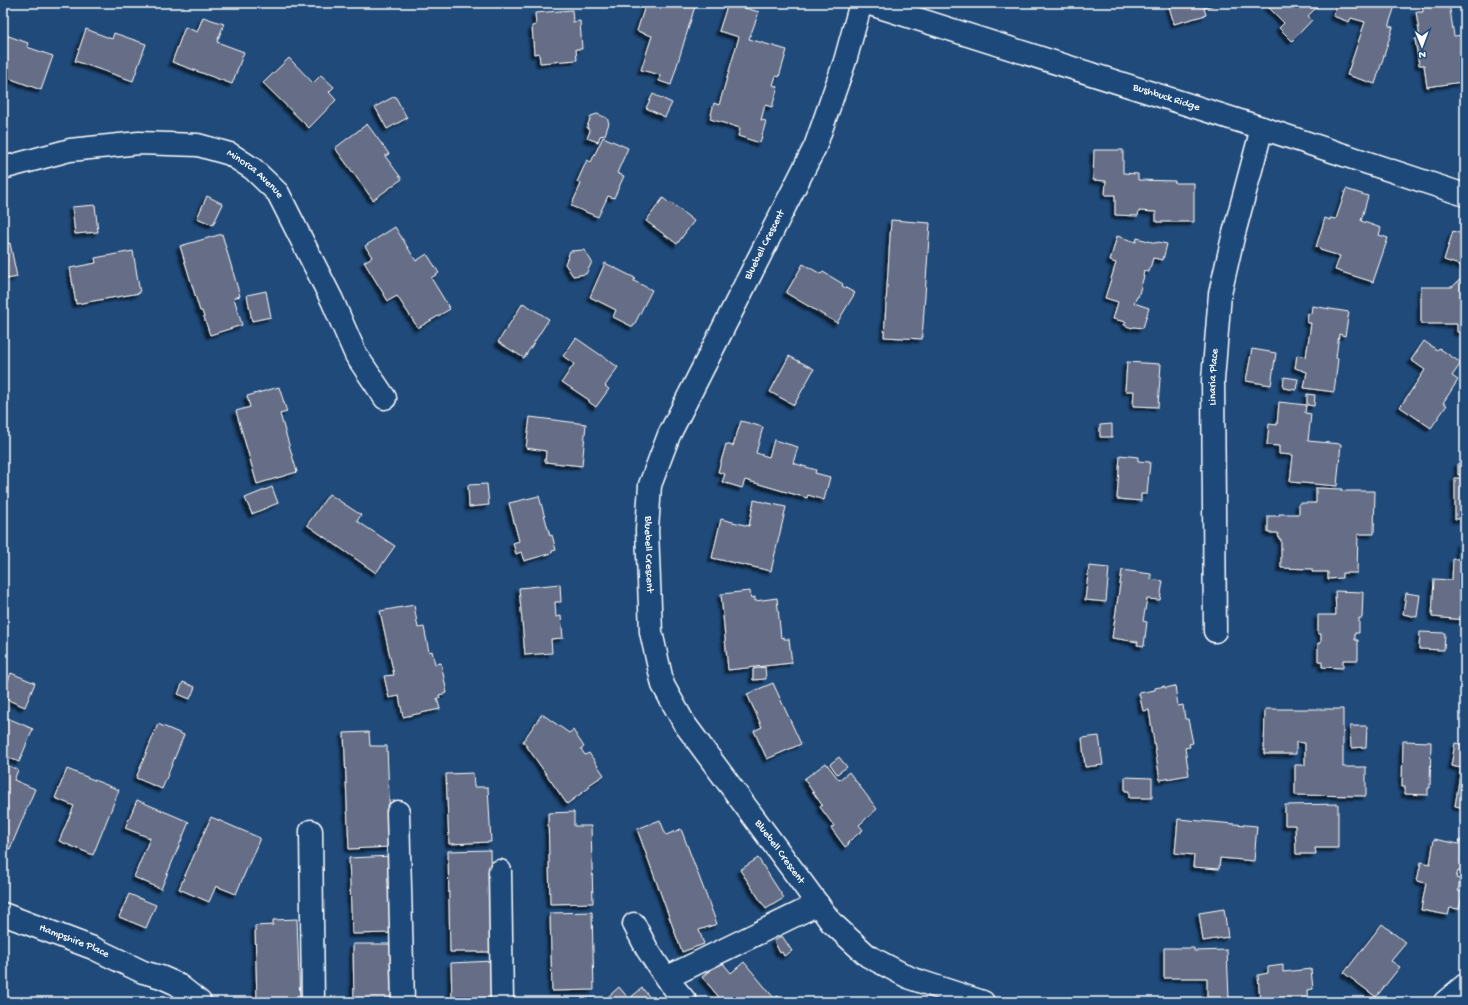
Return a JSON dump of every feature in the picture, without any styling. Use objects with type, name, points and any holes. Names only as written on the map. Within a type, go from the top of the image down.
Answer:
[{"type":"street","name":"Bluebell Crescent","points":[[861,3],[846,61],[815,147],[669,435],[650,485],[646,530],[651,632],[663,685],[684,723],[831,922],[868,956],[910,978],[983,1002]]},
{"type":"street","name":"Bushbuck Ridge","points":[[867,3],[1262,128],[1465,195]]},
{"type":"street","name":"Linaria Place","points":[[1215,631],[1213,380],[1220,294],[1262,128]]},
{"type":"street","name":"Minorca Avenue","points":[[3,168],[70,150],[139,143],[198,145],[230,154],[253,169],[278,193],[332,300],[356,355],[385,398]]},
{"type":"street","points":[[398,812],[403,1002]]},
{"type":"street","points":[[311,830],[312,1002]]},
{"type":"street","points":[[500,871],[502,1002]]},
{"type":"street","points":[[666,978],[818,904]]},
{"type":"street","name":"Hampshire Place","points":[[3,914],[92,948],[143,972],[161,977],[177,984],[200,1002]]},
{"type":"street","points":[[634,924],[647,949],[666,978],[686,1002]]},
{"type":"street","points":[[1445,1002],[1465,985]]},
{"type":"building","points":[[646,3],[660,7],[661,3],[696,3],[671,85],[659,81],[660,75],[641,70],[652,36],[637,31]]},
{"type":"building","points":[[728,3],[759,12],[749,39],[787,50],[779,77],[776,76],[773,85],[778,87],[772,107],[765,105],[761,120],[766,121],[760,143],[738,136],[740,128],[710,119],[714,103],[719,105],[739,37],[719,31]]},
{"type":"building","points":[[1168,3],[1220,3],[1204,8],[1206,15],[1174,24]]},
{"type":"building","points":[[1264,3],[1318,3],[1316,4],[1318,6],[1308,16],[1312,20],[1292,41],[1279,28],[1284,23]]},
{"type":"building","points":[[1337,3],[1396,3],[1389,24],[1389,26],[1393,27],[1375,84],[1347,75],[1365,22],[1351,18],[1349,22],[1333,16]]},
{"type":"building","points":[[1422,3],[1449,3],[1454,36],[1464,35],[1465,58],[1459,59],[1462,82],[1427,87],[1424,65],[1419,65],[1415,39],[1420,38],[1416,12],[1423,12]]},
{"type":"building","points":[[572,10],[573,22],[580,21],[582,49],[576,49],[577,60],[540,63],[539,53],[534,54],[532,26],[536,25],[535,13]]},
{"type":"building","points":[[203,17],[224,24],[217,42],[244,52],[232,84],[172,62],[185,27],[197,32]]},
{"type":"building","points":[[86,29],[112,39],[114,33],[146,44],[133,81],[75,61]]},
{"type":"building","points":[[3,34],[28,43],[27,47],[53,56],[41,90],[3,76]]},
{"type":"building","points":[[289,58],[313,83],[321,75],[334,87],[329,92],[336,100],[309,128],[263,83]]},
{"type":"building","points":[[653,94],[672,103],[665,117],[646,108]]},
{"type":"building","points":[[395,96],[407,118],[387,129],[375,107]]},
{"type":"building","points":[[597,114],[607,118],[609,123],[605,135],[600,136],[598,142],[587,138],[590,131],[587,127],[591,116]]},
{"type":"building","points":[[367,124],[389,154],[385,156],[402,179],[373,200],[335,148]]},
{"type":"building","points":[[603,137],[628,148],[617,173],[624,176],[614,198],[608,196],[598,217],[571,206],[581,184],[577,182],[587,160],[591,162]]},
{"type":"building","points":[[1094,150],[1123,150],[1123,173],[1138,174],[1138,180],[1194,183],[1194,222],[1156,222],[1156,212],[1139,211],[1138,216],[1115,215],[1115,195],[1105,195],[1106,181],[1093,180]]},
{"type":"building","points":[[1346,189],[1368,196],[1361,221],[1381,228],[1379,235],[1388,238],[1373,282],[1335,270],[1340,256],[1320,250],[1320,248],[1316,247],[1325,218],[1330,220],[1330,218],[1336,219]]},
{"type":"building","points":[[207,196],[223,204],[213,225],[197,218]]},
{"type":"building","points":[[663,198],[694,221],[677,244],[646,221]]},
{"type":"building","points":[[95,205],[98,232],[75,234],[72,207]]},
{"type":"building","points":[[891,220],[930,223],[922,339],[884,337]]},
{"type":"building","points":[[395,227],[416,261],[427,254],[439,273],[431,278],[450,309],[418,328],[397,296],[388,301],[364,262],[372,257],[365,246]]},
{"type":"building","points":[[1453,231],[1465,235],[1465,267],[1444,260]]},
{"type":"building","points":[[6,233],[8,244],[10,243],[17,277],[3,280],[3,234]]},
{"type":"building","points":[[222,234],[240,296],[234,298],[242,325],[210,335],[202,311],[200,311],[180,246]]},
{"type":"building","points":[[1117,236],[1136,242],[1137,238],[1167,244],[1163,260],[1153,258],[1149,272],[1144,271],[1138,297],[1134,303],[1149,308],[1143,328],[1132,328],[1124,325],[1126,322],[1113,319],[1118,302],[1105,298],[1116,263],[1110,261]]},
{"type":"building","points":[[584,250],[592,262],[586,274],[573,276],[565,264],[570,251]]},
{"type":"building","points":[[133,251],[140,293],[76,304],[70,268],[96,263],[95,258]]},
{"type":"building","points":[[605,263],[635,278],[634,281],[652,290],[633,327],[613,317],[616,310],[590,297]]},
{"type":"building","points":[[803,264],[821,274],[823,272],[843,284],[842,286],[855,293],[837,323],[786,293]]},
{"type":"building","points":[[1465,275],[1465,332],[1457,332],[1457,324],[1421,324],[1421,287],[1452,287]]},
{"type":"building","points":[[266,291],[271,317],[252,321],[247,295]]},
{"type":"building","points":[[523,303],[549,319],[524,358],[498,342]]},
{"type":"building","points":[[1312,306],[1349,312],[1345,336],[1339,334],[1334,392],[1304,388],[1307,372],[1295,368],[1297,355],[1306,357],[1311,323],[1307,323],[1308,313],[1311,314]]},
{"type":"building","points":[[576,338],[618,367],[605,386],[609,389],[596,407],[589,402],[589,400],[562,382],[574,364],[563,356]]},
{"type":"building","points":[[1424,341],[1437,350],[1439,348],[1461,363],[1452,376],[1458,380],[1443,403],[1447,405],[1431,428],[1400,407],[1425,370],[1411,360]]},
{"type":"building","points":[[1252,349],[1276,353],[1271,385],[1246,381]]},
{"type":"building","points":[[789,356],[814,369],[794,405],[770,392]]},
{"type":"building","points":[[1127,362],[1161,364],[1158,407],[1133,406],[1134,391],[1125,391]]},
{"type":"building","points":[[1284,377],[1298,379],[1296,390],[1283,388]]},
{"type":"building","points":[[279,387],[287,412],[280,414],[297,472],[257,484],[236,411],[250,407],[247,396]]},
{"type":"building","points":[[1307,394],[1315,395],[1314,406],[1307,405]]},
{"type":"building","points":[[1279,402],[1306,405],[1305,413],[1311,414],[1308,441],[1341,444],[1337,486],[1290,482],[1293,455],[1279,454],[1279,446],[1267,445],[1269,424],[1277,425]]},
{"type":"building","points":[[530,417],[586,424],[582,466],[545,462],[546,451],[526,448]]},
{"type":"building","points":[[741,421],[763,427],[756,453],[769,457],[774,440],[798,447],[793,463],[816,470],[815,473],[830,477],[824,500],[808,495],[807,498],[745,480],[742,488],[722,482],[725,474],[718,472],[726,444],[733,446]]},
{"type":"building","points":[[1112,424],[1112,437],[1100,437],[1100,425]]},
{"type":"building","points":[[1120,455],[1138,457],[1138,461],[1150,462],[1147,494],[1141,494],[1141,501],[1117,499]]},
{"type":"building","points":[[1458,463],[1465,463],[1465,475],[1458,475]]},
{"type":"building","points":[[1455,478],[1465,478],[1465,519],[1455,519]]},
{"type":"building","points":[[487,484],[489,505],[469,507],[468,485]]},
{"type":"building","points":[[272,487],[278,503],[252,514],[245,498]]},
{"type":"building","points":[[1316,488],[1342,489],[1341,491],[1375,491],[1374,534],[1358,534],[1357,573],[1342,573],[1342,578],[1328,579],[1328,572],[1312,572],[1312,569],[1281,568],[1281,539],[1279,539],[1278,533],[1268,533],[1268,516],[1279,516],[1279,514],[1299,514],[1299,503],[1316,503]]},
{"type":"building","points":[[329,494],[361,515],[357,521],[395,546],[376,573],[307,525]]},
{"type":"building","points":[[539,496],[550,536],[552,535],[556,550],[552,551],[552,553],[524,561],[521,552],[516,554],[513,543],[519,541],[509,503]]},
{"type":"building","points":[[754,500],[786,507],[771,571],[712,558],[721,519],[749,526]]},
{"type":"building","points":[[1459,543],[1465,543],[1465,620],[1432,617],[1434,579],[1452,580],[1453,559],[1459,559]]},
{"type":"building","points":[[1089,566],[1109,568],[1106,602],[1085,600]]},
{"type":"building","points":[[1122,570],[1151,574],[1151,579],[1163,581],[1160,600],[1147,599],[1143,621],[1147,622],[1144,646],[1137,645],[1138,642],[1112,638]]},
{"type":"building","points":[[560,584],[561,602],[555,602],[556,617],[561,616],[563,638],[551,639],[552,653],[525,655],[519,588]]},
{"type":"building","points":[[750,591],[751,598],[755,597],[755,601],[777,598],[781,638],[784,637],[784,639],[789,639],[792,663],[728,670],[721,594]]},
{"type":"building","points":[[1335,591],[1363,592],[1362,618],[1359,618],[1359,633],[1355,633],[1355,640],[1358,640],[1358,660],[1343,660],[1343,668],[1322,667],[1322,661],[1318,661],[1318,643],[1321,643],[1321,634],[1318,634],[1318,615],[1336,615]]},
{"type":"building","points":[[1406,593],[1420,595],[1417,617],[1403,614]]},
{"type":"building","points":[[414,605],[418,628],[424,627],[429,652],[432,651],[435,664],[441,663],[447,693],[439,695],[440,698],[437,698],[440,709],[403,717],[399,696],[389,698],[384,676],[394,675],[380,611]]},
{"type":"building","points":[[1420,632],[1445,633],[1444,650],[1419,649]]},
{"type":"building","points":[[765,667],[766,679],[753,680],[753,669]]},
{"type":"building","points":[[11,673],[35,683],[25,707],[3,698],[3,693]]},
{"type":"building","points":[[183,682],[195,687],[190,699],[178,694]]},
{"type":"building","points":[[773,683],[801,744],[767,759],[754,731],[762,727],[747,694]]},
{"type":"building","points":[[1165,686],[1165,688],[1175,686],[1178,706],[1183,705],[1185,719],[1188,719],[1193,743],[1189,744],[1190,747],[1185,748],[1189,775],[1160,780],[1149,710],[1143,711],[1139,693],[1155,690],[1155,688]]},
{"type":"building","points":[[1265,709],[1343,709],[1343,767],[1366,767],[1366,796],[1295,795],[1295,765],[1305,765],[1305,743],[1296,742],[1296,754],[1264,754]]},
{"type":"building","points":[[542,714],[569,733],[573,730],[584,747],[581,749],[585,755],[589,753],[604,775],[589,785],[590,787],[567,804],[523,741]]},
{"type":"building","points":[[3,716],[33,729],[19,762],[3,755]]},
{"type":"building","points":[[158,724],[184,735],[162,789],[136,778]]},
{"type":"building","points":[[1350,726],[1367,726],[1366,747],[1351,748]]},
{"type":"building","points":[[369,732],[370,746],[387,746],[391,847],[349,849],[344,733]]},
{"type":"building","points":[[1099,736],[1103,765],[1085,767],[1082,738]]},
{"type":"building","points":[[1403,741],[1431,742],[1430,788],[1428,788],[1428,795],[1405,794],[1405,787],[1402,787]]},
{"type":"building","points":[[1455,743],[1465,745],[1465,808],[1455,806],[1461,768],[1451,766]]},
{"type":"building","points":[[839,757],[847,767],[837,774],[830,764]]},
{"type":"building","points":[[3,763],[18,770],[14,780],[35,789],[10,849],[3,846]]},
{"type":"building","points":[[826,763],[839,780],[849,772],[877,809],[859,825],[863,830],[848,842],[849,844],[845,847],[831,828],[834,826],[820,807],[822,805],[804,779]]},
{"type":"building","points":[[67,769],[119,790],[93,855],[59,841],[74,806],[55,798]]},
{"type":"building","points":[[473,773],[474,787],[488,787],[491,842],[449,844],[446,774]]},
{"type":"building","points":[[1125,777],[1152,778],[1152,798],[1129,798],[1129,791],[1125,791]]},
{"type":"building","points":[[137,800],[189,822],[161,889],[134,877],[150,838],[125,828]]},
{"type":"building","points":[[1338,804],[1338,848],[1315,848],[1316,854],[1296,854],[1295,825],[1285,825],[1285,805]]},
{"type":"building","points":[[574,812],[574,826],[591,826],[593,903],[550,904],[548,813]]},
{"type":"building","points":[[211,817],[260,838],[236,894],[216,886],[209,902],[179,889]]},
{"type":"building","points":[[1178,819],[1257,826],[1254,861],[1220,858],[1219,869],[1193,867],[1194,855],[1175,853]]},
{"type":"building","points":[[660,820],[666,835],[681,829],[717,924],[699,930],[704,944],[682,952],[637,829]]},
{"type":"building","points":[[1434,839],[1459,844],[1460,840],[1465,841],[1465,872],[1458,871],[1456,878],[1460,879],[1458,891],[1463,893],[1459,909],[1450,908],[1448,915],[1421,910],[1426,883],[1417,881],[1421,862],[1430,864]]},
{"type":"building","points":[[490,850],[492,952],[450,952],[448,851]]},
{"type":"building","points":[[392,856],[395,933],[352,934],[349,858]]},
{"type":"building","points":[[758,858],[784,898],[766,909],[740,870]]},
{"type":"building","points":[[129,894],[156,905],[146,928],[119,917]]},
{"type":"building","points":[[1224,909],[1228,937],[1203,941],[1199,913]]},
{"type":"building","points":[[592,912],[594,990],[552,991],[550,913]]},
{"type":"building","points":[[297,919],[300,1002],[257,1002],[255,926],[273,925],[273,920]]},
{"type":"building","points":[[1382,924],[1406,943],[1391,961],[1400,967],[1376,997],[1344,973]]},
{"type":"building","points":[[782,936],[792,951],[784,956],[782,952],[780,953],[774,941]]},
{"type":"building","points":[[353,944],[395,944],[397,1002],[354,1002]]},
{"type":"building","points":[[1164,948],[1194,948],[1194,951],[1227,950],[1229,999],[1207,1000],[1207,978],[1164,978]]},
{"type":"building","points":[[493,961],[494,1002],[452,1002],[451,963]]},
{"type":"building","points":[[721,961],[731,973],[744,962],[774,998],[778,996],[783,1002],[723,1002],[702,977]]},
{"type":"building","points":[[1283,965],[1283,972],[1311,969],[1313,989],[1307,990],[1308,1002],[1260,1002],[1258,975],[1268,973],[1268,967]]},
{"type":"building","points":[[619,987],[629,999],[642,988],[654,1002],[602,1002]]},
{"type":"building","points":[[594,998],[594,1002],[552,1002],[552,999]]}]
